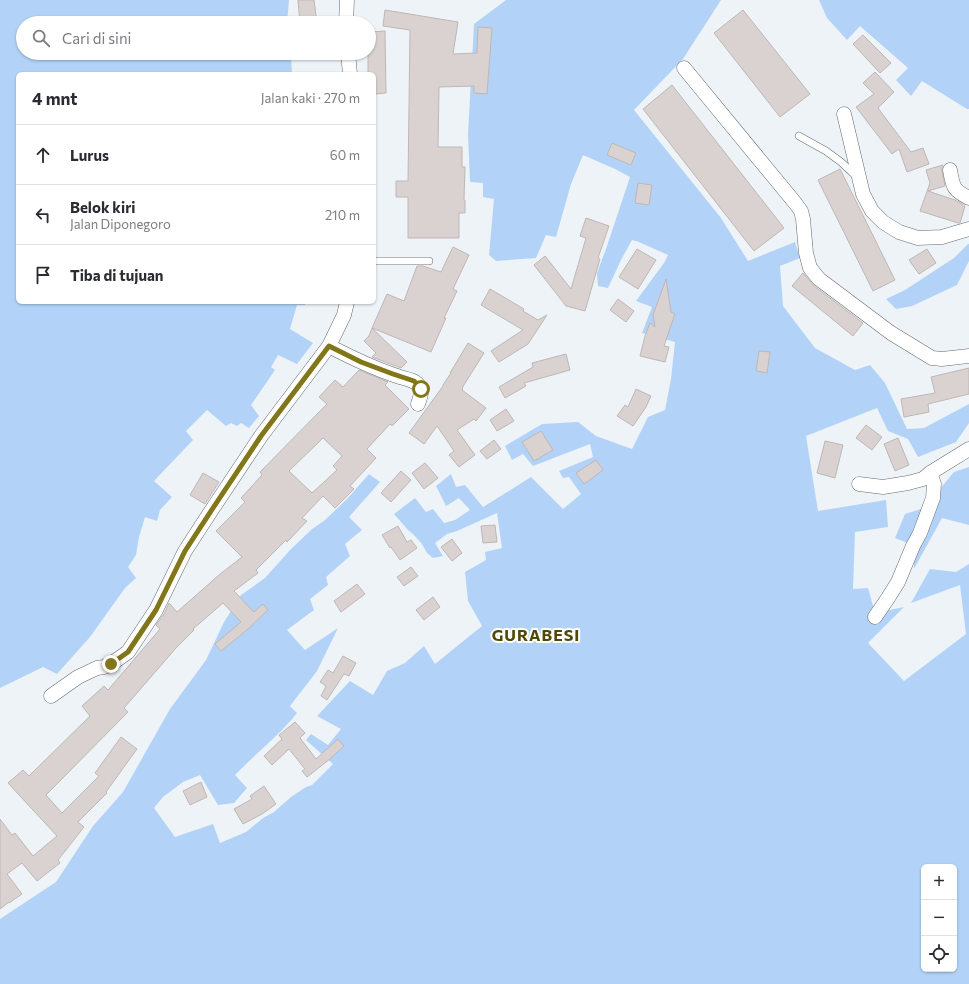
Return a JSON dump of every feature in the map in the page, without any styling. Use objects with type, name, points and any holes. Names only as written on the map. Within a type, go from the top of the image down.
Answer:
[{"type":"street","points":[[346,16],[347,0]]},
{"type":"street","points":[[349,60],[350,72]]},
{"type":"street","points":[[684,68],[801,211],[806,254],[810,268],[819,279],[891,333],[932,358],[942,359],[969,356]]},
{"type":"street","points":[[844,114],[862,194],[872,211],[883,222],[899,232],[918,238],[942,237],[969,229]]},
{"type":"street","points":[[950,170],[953,186],[956,190],[969,198]]},
{"type":"street","points":[[51,696],[78,677],[96,668],[111,664],[128,652],[156,610],[185,551],[213,508],[261,436],[329,346],[344,315],[347,304]]},
{"type":"street","points":[[329,346],[361,362],[414,381],[422,392],[418,404]]},
{"type":"street","points":[[859,484],[883,487],[923,479],[969,448]]},
{"type":"street","points":[[875,617],[898,582],[920,533],[933,498],[934,484],[930,473]]},
{"type":"lane","points":[[799,136],[826,151],[841,162],[859,179]]},
{"type":"lane","points":[[376,261],[428,261]]},
{"type":"shaded area","points":[[0,0],[289,0],[288,16],[16,16],[16,60],[291,60],[292,72],[16,72],[16,304],[305,304],[297,305],[290,329],[313,343],[297,364],[278,355],[271,367],[275,370],[251,405],[259,416],[249,428],[241,423],[237,426],[231,423],[226,426],[207,410],[186,431],[193,440],[154,481],[172,497],[160,510],[157,521],[145,517],[139,537],[136,555],[128,567],[136,578],[125,588],[90,637],[57,674],[43,667],[0,688]]},
{"type":"shaded area","points":[[506,0],[721,0],[683,59],[634,110],[721,218],[748,261],[795,242],[800,258],[780,266],[783,306],[815,348],[855,370],[870,365],[885,383],[907,429],[924,428],[969,404],[969,423],[956,442],[918,457],[908,439],[888,431],[877,408],[806,436],[818,511],[886,500],[888,527],[855,532],[853,589],[868,588],[875,613],[904,607],[868,643],[904,681],[966,634],[960,585],[911,603],[930,569],[956,572],[969,564],[969,984],[0,984],[0,919],[56,882],[93,826],[123,792],[170,709],[206,660],[224,622],[241,595],[265,578],[290,550],[347,499],[369,474],[380,482],[349,517],[362,530],[345,544],[350,556],[326,577],[328,585],[310,599],[314,610],[287,630],[305,650],[338,628],[317,671],[290,706],[297,713],[283,729],[235,775],[247,788],[234,803],[218,805],[200,775],[183,782],[163,797],[154,808],[175,837],[213,824],[220,843],[246,832],[263,818],[274,812],[291,797],[306,787],[312,785],[333,764],[306,740],[311,734],[328,745],[341,729],[317,716],[350,681],[373,695],[387,671],[405,663],[424,646],[435,664],[482,626],[468,601],[465,572],[486,560],[485,552],[502,548],[497,513],[447,534],[435,543],[443,556],[433,558],[394,514],[415,498],[426,512],[433,509],[444,523],[455,520],[470,510],[459,498],[446,506],[436,486],[451,474],[456,487],[465,485],[483,507],[531,477],[563,509],[581,494],[569,477],[563,478],[559,471],[593,457],[590,444],[533,466],[523,454],[512,460],[505,446],[542,424],[578,422],[596,436],[632,449],[648,417],[665,410],[671,379],[675,342],[642,333],[652,307],[636,301],[664,263],[668,255],[632,240],[608,288],[598,286],[597,273],[630,177],[583,155],[571,184],[556,237],[546,235],[536,258],[496,261],[489,255],[494,199],[483,197],[483,183],[470,182],[468,134],[474,24]]},
{"type":"shaded area","points":[[819,0],[969,0],[969,109],[922,81],[911,96],[896,80],[908,68],[860,26],[847,40],[827,18]]},
{"type":"shaded area","points":[[968,244],[969,261],[957,285],[912,306],[896,309],[886,299],[905,290],[954,258]]},
{"type":"shaded area","points":[[969,467],[969,525],[942,518],[914,569],[913,545],[895,538],[905,514],[924,508],[954,472]]},
{"type":"building","points":[[298,0],[314,0],[316,16],[299,16]]},
{"type":"building","points":[[385,10],[458,22],[453,54],[477,53],[478,27],[492,28],[487,94],[474,93],[474,86],[439,87],[438,147],[462,147],[462,167],[465,167],[465,213],[459,213],[459,238],[408,238],[408,197],[396,197],[396,181],[408,181],[410,30],[383,26]]},
{"type":"building","points":[[743,10],[810,94],[780,117],[714,33]]},
{"type":"building","points":[[385,31],[386,93],[376,94],[376,72],[368,72],[368,60],[376,60],[376,32]]},
{"type":"building","points":[[863,35],[891,63],[880,73],[853,44]]},
{"type":"building","points":[[875,72],[894,92],[878,108],[911,152],[923,148],[929,164],[907,172],[899,149],[892,154],[856,107],[874,94],[863,83]]},
{"type":"building","points":[[672,85],[784,228],[754,251],[643,109]]},
{"type":"building","points":[[612,143],[636,153],[631,165],[607,155]]},
{"type":"building","points":[[943,165],[942,171],[945,186],[928,191],[955,200],[965,206],[960,223],[920,211],[930,183],[926,170]]},
{"type":"building","points":[[840,169],[895,280],[873,291],[818,180]]},
{"type":"building","points":[[638,183],[652,185],[649,205],[635,203]]},
{"type":"building","points":[[586,218],[609,226],[598,258],[600,259],[585,311],[566,306],[534,265],[545,256],[571,289],[586,238],[580,236]]},
{"type":"building","points":[[453,247],[469,255],[453,289],[457,291],[444,318],[446,318],[431,352],[372,328],[387,294],[404,301],[417,266],[423,266],[441,272]]},
{"type":"building","points":[[637,249],[656,260],[638,289],[619,277]]},
{"type":"building","points":[[927,249],[936,263],[919,274],[909,260]]},
{"type":"building","points":[[803,273],[814,286],[863,323],[853,336],[792,286]]},
{"type":"building","points":[[666,279],[671,312],[675,314],[664,346],[669,347],[665,362],[640,356],[650,323],[655,327],[653,315]]},
{"type":"building","points":[[490,289],[524,309],[523,311],[538,320],[547,315],[528,344],[499,362],[491,351],[523,330],[481,305]]},
{"type":"building","points":[[618,299],[634,311],[626,322],[610,310]]},
{"type":"building","points":[[372,328],[407,362],[401,368],[372,357],[376,353],[364,341],[369,336]]},
{"type":"building","points":[[468,343],[484,353],[462,390],[486,408],[476,421],[474,419],[457,430],[475,455],[459,467],[449,455],[454,451],[437,426],[424,444],[409,433],[443,386]]},
{"type":"building","points":[[759,351],[770,352],[767,373],[756,371]]},
{"type":"building","points":[[566,354],[570,370],[524,383],[526,386],[505,398],[499,387],[533,367],[532,363]]},
{"type":"building","points":[[969,368],[969,394],[928,404],[929,412],[904,417],[901,399],[935,393],[931,377]]},
{"type":"building","points":[[359,370],[388,382],[385,385],[409,409],[392,426],[390,424],[367,449],[376,458],[350,486],[354,489],[335,508],[323,496],[302,518],[307,521],[287,542],[286,540],[256,570],[258,573],[234,591],[254,612],[263,604],[268,610],[247,630],[221,651],[215,644],[241,622],[223,603],[193,629],[194,630],[176,648],[124,708],[128,712],[46,795],[62,813],[99,776],[95,773],[121,737],[137,749],[106,792],[107,793],[78,822],[84,827],[58,860],[60,863],[37,881],[22,863],[7,874],[22,894],[0,909],[0,819],[12,835],[15,833],[33,856],[57,836],[8,783],[23,770],[29,776],[90,716],[82,706],[104,686],[108,690],[160,629],[156,625],[164,614],[169,603],[177,612],[242,557],[216,531],[245,502],[241,498],[262,475],[260,472],[327,404],[319,397],[335,380],[343,387]],"holes":[[[323,438],[342,456],[333,466],[337,470],[312,493],[289,471]]]},
{"type":"building","points":[[636,389],[651,396],[646,407],[633,426],[617,416],[625,405],[628,407]]},
{"type":"building","points":[[506,409],[514,421],[497,431],[490,420]]},
{"type":"building","points":[[866,425],[882,437],[872,450],[856,438]]},
{"type":"building","points":[[541,431],[553,450],[534,461],[522,442]]},
{"type":"building","points":[[898,438],[909,465],[895,471],[884,444]]},
{"type":"building","points":[[494,440],[501,449],[487,459],[480,451]]},
{"type":"building","points":[[825,441],[843,445],[835,478],[817,473]]},
{"type":"building","points":[[596,460],[603,470],[584,484],[576,473]]},
{"type":"building","points":[[425,463],[438,478],[424,489],[412,473]]},
{"type":"building","points":[[401,471],[411,480],[391,502],[381,493]]},
{"type":"building","points":[[203,473],[219,482],[205,504],[190,495]]},
{"type":"building","points":[[495,525],[497,542],[483,543],[481,526]]},
{"type":"building","points":[[398,526],[407,542],[411,540],[417,548],[400,560],[382,535]]},
{"type":"building","points":[[452,539],[462,553],[452,561],[441,547]]},
{"type":"building","points":[[411,567],[418,576],[404,586],[397,577]]},
{"type":"building","points":[[357,584],[365,594],[341,612],[334,601]]},
{"type":"building","points":[[433,597],[440,607],[424,620],[416,610]]},
{"type":"building","points":[[343,656],[356,663],[349,676],[344,674],[327,700],[321,696],[326,686],[320,682],[328,670],[333,673]]},
{"type":"building","points":[[295,722],[305,733],[300,738],[316,759],[338,739],[344,746],[307,777],[302,771],[305,769],[289,749],[272,765],[264,756],[282,739],[279,735]]},
{"type":"building","points":[[201,782],[207,797],[190,805],[183,791]]},
{"type":"building","points":[[264,786],[276,804],[262,814],[243,824],[234,809],[252,799],[250,796]]},
{"type":"district","name":"GURABESI","points":[[536,634]]},
{"type":"route","points":[[111,664],[128,652],[156,610],[185,551],[213,508],[261,436],[329,346],[361,362],[414,381],[421,389]]}]
